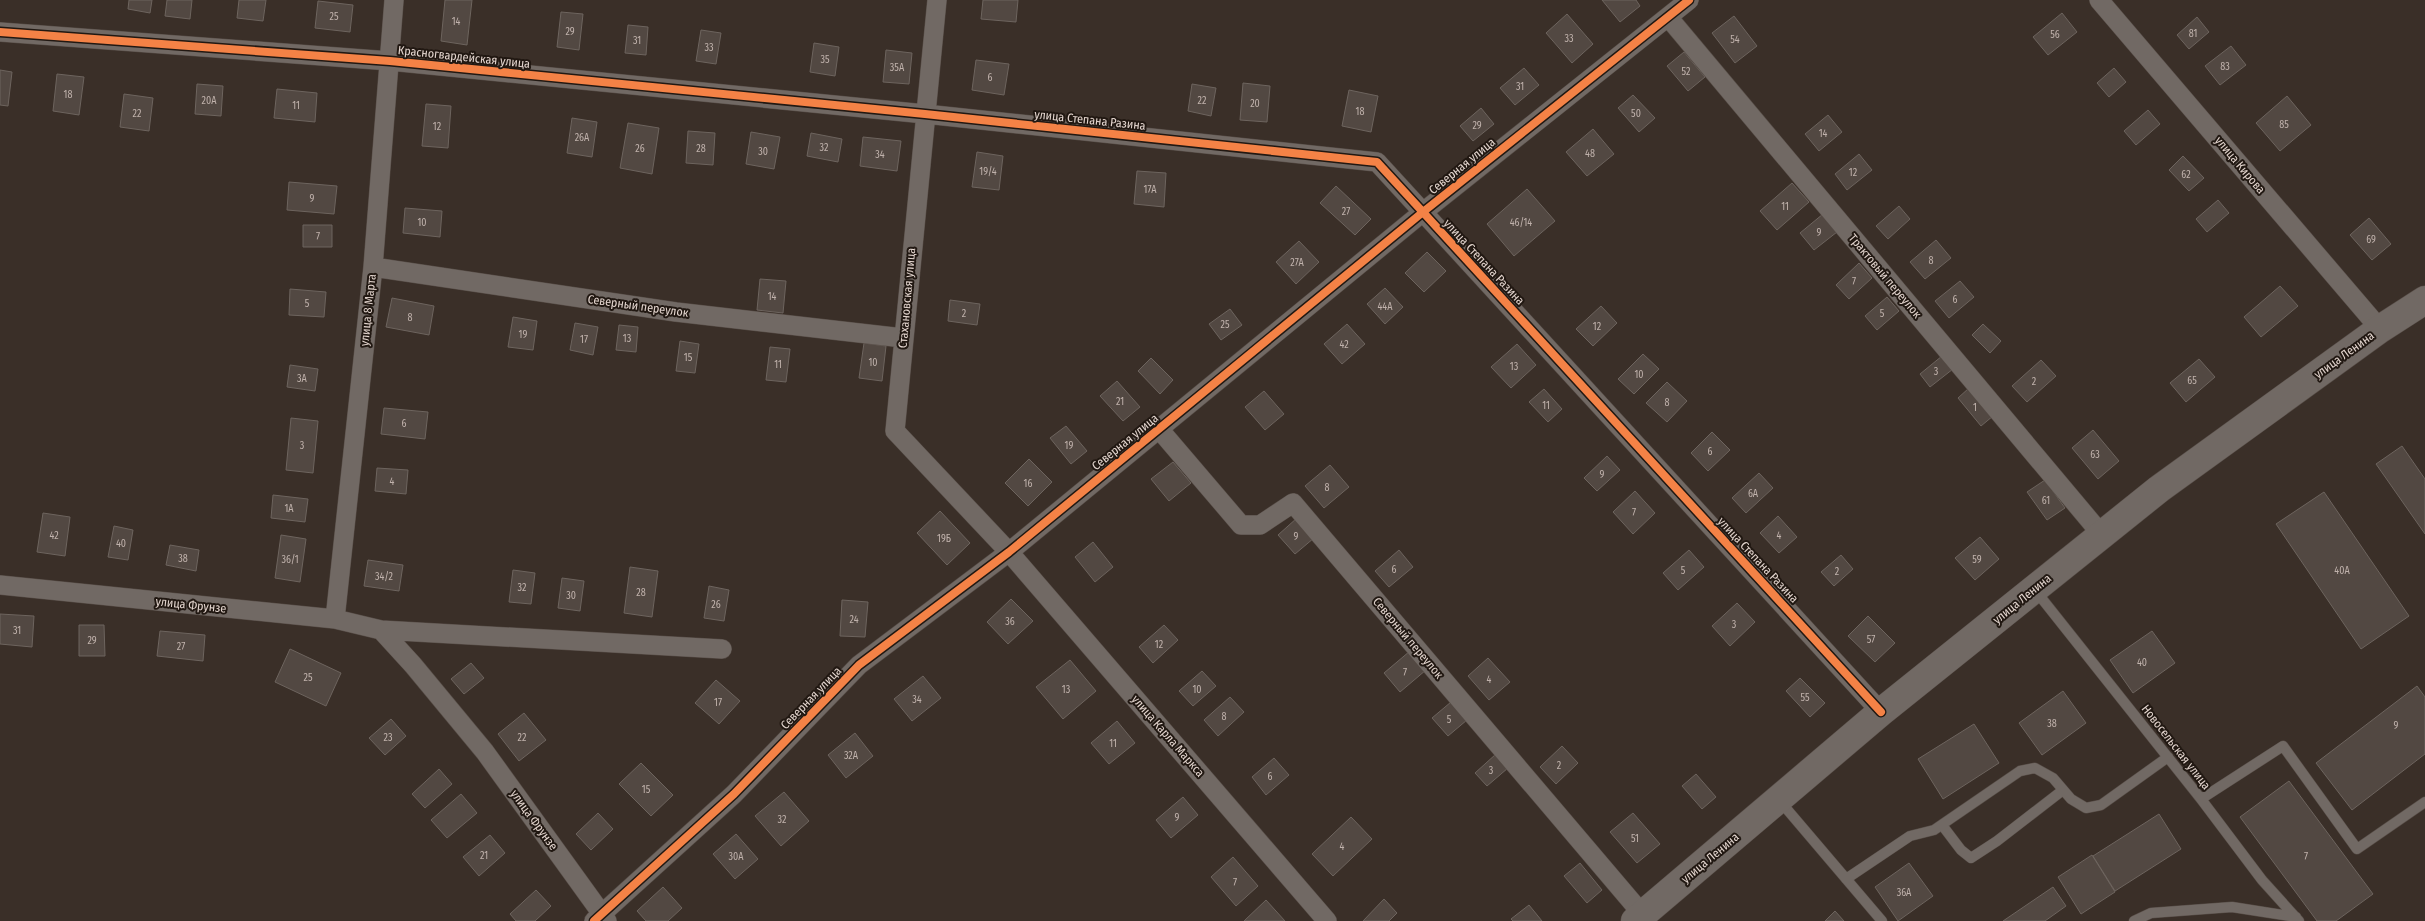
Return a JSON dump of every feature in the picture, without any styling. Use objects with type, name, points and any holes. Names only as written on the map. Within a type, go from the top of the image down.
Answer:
[{"type":"main road","name":"улица Ленина","points":[[1639,918],[1881,712],[2160,489],[2380,329],[2425,300]]},
{"type":"street","name":"улица 8 Марта","points":[[335,619],[373,267],[394,0]]},
{"type":"street","name":"Стахановская улица","points":[[937,0],[894,431],[1009,552]]},
{"type":"street","name":"Северная улица","points":[[601,919],[734,794],[859,664],[1009,552],[1423,212],[1689,0]]},
{"type":"street","name":"улица Кирова","points":[[2099,0],[2380,329]]},
{"type":"street","name":"Трактовый переулок","points":[[1668,17],[2102,535]]},
{"type":"street","name":"Красногвардейская улица","points":[[0,32],[390,61],[925,114]]},
{"type":"street","name":"улица Степана Разина","points":[[925,114],[1377,162],[1881,712]]},
{"type":"street","name":"Северный переулок","points":[[373,267],[676,312],[904,338]]},
{"type":"street","name":"Северный переулок","points":[[1159,429],[1240,525],[1260,525],[1294,503],[1639,918]]},
{"type":"street","name":"улица Карла Маркса","points":[[1009,552],[1327,921]]},
{"type":"street","name":"улица Фрунзе","points":[[0,585],[335,619],[381,630],[722,649]]},
{"type":"street","name":"улица Фрунзе","points":[[381,630],[485,752],[601,919]]},
{"type":"lane","name":"Новосельская улица","points":[[2034,589],[2201,798],[2262,880],[2297,919]]},
{"type":"lane","points":[[2201,798],[2282,746],[2357,849],[2425,802]]},
{"type":"lane","points":[[1846,879],[1910,836],[1934,830],[2020,771],[2035,768],[2053,778],[2071,799],[2086,808],[2101,805],[2168,757]]},
{"type":"lane","points":[[1942,825],[1961,850],[1970,858],[1997,841],[2063,790]]},
{"type":"lane","points":[[1778,799],[1882,921]]},
{"type":"lane","points":[[2134,921],[2151,913],[2232,907],[2297,919]]},
{"type":"building","points":[[129,0],[152,0],[150,13],[128,9]]},
{"type":"building","points":[[167,0],[192,0],[190,19],[165,16]]},
{"type":"building","points":[[239,0],[266,0],[263,21],[237,18]]},
{"type":"building","points":[[445,0],[472,0],[467,45],[441,41]]},
{"type":"building","points":[[983,0],[1018,0],[1016,22],[981,19]]},
{"type":"building","points":[[1602,0],[1636,0],[1640,6],[1620,22]]},
{"type":"building","points":[[318,1],[353,5],[350,32],[315,28]]},
{"type":"building","points":[[561,12],[583,14],[579,50],[557,47]]},
{"type":"building","points":[[2062,13],[2077,32],[2048,55],[2033,37]]},
{"type":"building","points":[[1567,14],[1593,44],[1572,63],[1546,33]]},
{"type":"building","points":[[1734,16],[1757,46],[1735,63],[1712,33]]},
{"type":"building","points":[[2197,17],[2209,32],[2189,49],[2177,35]]},
{"type":"building","points":[[628,25],[648,27],[646,55],[625,53]]},
{"type":"building","points":[[701,30],[721,33],[716,64],[696,61]]},
{"type":"building","points":[[814,43],[839,47],[835,76],[810,72]]},
{"type":"building","points":[[2231,46],[2246,65],[2220,85],[2205,66]]},
{"type":"building","points":[[886,50],[912,53],[909,84],[883,82]]},
{"type":"building","points":[[1684,52],[1705,77],[1688,91],[1667,66]]},
{"type":"building","points":[[976,60],[1009,64],[1004,95],[972,90]]},
{"type":"building","points":[[1524,68],[1539,85],[1515,105],[1500,88]]},
{"type":"building","points":[[2114,68],[2126,82],[2109,97],[2097,83]]},
{"type":"building","points":[[0,70],[12,72],[8,106],[0,105]]},
{"type":"building","points":[[57,74],[84,77],[79,115],[53,111]]},
{"type":"building","points":[[1243,83],[1270,86],[1267,122],[1240,120]]},
{"type":"building","points":[[197,84],[223,86],[221,116],[195,114]]},
{"type":"building","points":[[1192,84],[1216,88],[1211,116],[1188,111]]},
{"type":"building","points":[[277,89],[317,93],[315,122],[274,118]]},
{"type":"building","points":[[1349,90],[1378,96],[1371,132],[1342,126]]},
{"type":"building","points":[[124,94],[153,98],[149,131],[120,127]]},
{"type":"building","points":[[1633,95],[1655,118],[1639,132],[1618,108]]},
{"type":"building","points":[[2287,96],[2311,125],[2280,151],[2256,123]]},
{"type":"building","points":[[426,104],[451,106],[448,148],[422,146]]},
{"type":"building","points":[[1481,108],[1494,124],[1473,141],[1460,126]]},
{"type":"building","points":[[2148,110],[2160,124],[2136,145],[2124,131]]},
{"type":"building","points":[[1828,115],[1842,132],[1819,151],[1805,134]]},
{"type":"building","points":[[572,118],[597,122],[592,157],[567,153]]},
{"type":"building","points":[[628,123],[659,128],[652,174],[620,168]]},
{"type":"building","points":[[1593,129],[1614,154],[1587,176],[1566,152]]},
{"type":"building","points":[[688,131],[715,133],[713,165],[686,163]]},
{"type":"building","points":[[751,132],[780,137],[774,169],[746,164]]},
{"type":"building","points":[[811,133],[842,139],[838,162],[807,156]]},
{"type":"building","points":[[863,137],[901,141],[897,171],[860,166]]},
{"type":"building","points":[[977,152],[1003,156],[999,190],[972,187]]},
{"type":"building","points":[[1859,154],[1872,170],[1847,190],[1835,174]]},
{"type":"building","points":[[2183,156],[2204,178],[2189,191],[2169,170]]},
{"type":"building","points":[[1137,171],[1166,173],[1164,207],[1134,204]]},
{"type":"building","points":[[289,182],[337,186],[334,214],[287,210]]},
{"type":"building","points":[[1792,183],[1809,202],[1777,230],[1760,211]]},
{"type":"building","points":[[1336,186],[1371,219],[1355,235],[1320,203]]},
{"type":"building","points":[[1527,189],[1555,221],[1514,256],[1487,224]]},
{"type":"building","points":[[2218,200],[2229,213],[2207,232],[2196,219]]},
{"type":"building","points":[[1899,206],[1910,219],[1888,239],[1876,226]]},
{"type":"building","points":[[405,208],[442,211],[440,237],[403,233]]},
{"type":"building","points":[[1823,214],[1837,232],[1814,250],[1800,233]]},
{"type":"building","points":[[2369,218],[2391,244],[2372,260],[2350,235]]},
{"type":"building","points":[[303,225],[332,225],[332,247],[303,247]]},
{"type":"building","points":[[1936,240],[1951,258],[1925,279],[1910,262]]},
{"type":"building","points":[[1299,241],[1319,262],[1296,284],[1276,262]]},
{"type":"building","points":[[1427,252],[1446,271],[1424,292],[1405,273]]},
{"type":"building","points":[[1859,263],[1872,278],[1849,299],[1836,285]]},
{"type":"building","points":[[760,279],[786,281],[783,313],[757,310]]},
{"type":"building","points":[[1960,281],[1974,297],[1949,318],[1935,301]]},
{"type":"building","points":[[2280,286],[2298,306],[2261,337],[2244,317]]},
{"type":"building","points":[[1385,288],[1403,307],[1385,324],[1367,304]]},
{"type":"building","points":[[290,289],[326,292],[324,317],[289,315]]},
{"type":"building","points":[[1887,297],[1899,311],[1877,330],[1865,316]]},
{"type":"building","points":[[392,298],[434,306],[429,335],[386,327]]},
{"type":"building","points":[[950,300],[980,304],[977,325],[948,321]]},
{"type":"building","points":[[1601,306],[1617,323],[1593,346],[1576,329]]},
{"type":"building","points":[[1230,309],[1242,325],[1221,340],[1209,324]]},
{"type":"building","points":[[513,317],[537,321],[533,350],[508,347]]},
{"type":"building","points":[[575,323],[598,327],[593,355],[570,350]]},
{"type":"building","points":[[1347,324],[1365,344],[1342,364],[1324,344]]},
{"type":"building","points":[[1983,324],[2001,341],[1990,353],[1972,335]]},
{"type":"building","points":[[619,325],[638,327],[636,352],[616,350]]},
{"type":"building","points":[[680,341],[699,344],[695,373],[676,371]]},
{"type":"building","points":[[864,343],[886,346],[882,381],[859,378]]},
{"type":"building","points":[[1517,344],[1536,365],[1511,388],[1491,367]]},
{"type":"building","points":[[770,347],[790,349],[786,382],[766,380]]},
{"type":"building","points":[[1643,354],[1659,369],[1634,394],[1618,379]]},
{"type":"building","points":[[1942,356],[1953,369],[1930,387],[1920,374]]},
{"type":"building","points":[[1151,358],[1173,380],[1160,394],[1138,371]]},
{"type":"building","points":[[2199,359],[2215,377],[2186,402],[2170,383]]},
{"type":"building","points":[[2041,360],[2056,376],[2027,402],[2012,386]]},
{"type":"building","points":[[290,365],[318,369],[315,391],[287,387]]},
{"type":"building","points":[[1117,381],[1140,407],[1123,421],[1100,396]]},
{"type":"building","points":[[1667,382],[1687,401],[1667,422],[1646,403]]},
{"type":"building","points":[[1969,388],[1993,416],[1981,426],[1958,398]]},
{"type":"building","points":[[1544,389],[1562,409],[1548,422],[1529,402]]},
{"type":"building","points":[[1264,391],[1284,414],[1265,430],[1245,407]]},
{"type":"building","points":[[384,408],[428,412],[425,439],[381,434]]},
{"type":"building","points":[[291,418],[318,421],[313,473],[286,470]]},
{"type":"building","points":[[1066,426],[1087,451],[1071,464],[1050,438]]},
{"type":"building","points":[[2093,430],[2119,461],[2098,479],[2072,448]]},
{"type":"building","points":[[1712,432],[1730,450],[1708,471],[1691,453]]},
{"type":"building","points":[[2402,446],[2425,479],[2425,534],[2376,464]]},
{"type":"building","points":[[1607,456],[1620,470],[1597,491],[1584,478]]},
{"type":"building","points":[[1029,459],[1052,482],[1028,506],[1005,483]]},
{"type":"building","points":[[1173,462],[1191,483],[1169,501],[1151,479]]},
{"type":"building","points":[[1330,465],[1349,487],[1324,508],[1305,486]]},
{"type":"building","points":[[377,468],[408,470],[406,494],[375,491]]},
{"type":"building","points":[[1759,473],[1773,488],[1746,513],[1732,498]]},
{"type":"building","points":[[2045,480],[2065,508],[2047,520],[2027,492]]},
{"type":"building","points":[[1635,491],[1655,513],[1633,534],[1613,512]]},
{"type":"building","points":[[2324,492],[2409,616],[2361,649],[2276,524]]},
{"type":"building","points":[[273,495],[308,499],[305,522],[271,518]]},
{"type":"building","points":[[940,511],[970,543],[947,565],[917,533]]},
{"type":"building","points":[[43,513],[70,517],[65,556],[37,552]]},
{"type":"building","points":[[1778,516],[1797,537],[1779,553],[1760,533]]},
{"type":"building","points":[[1297,518],[1314,538],[1295,554],[1278,535]]},
{"type":"building","points":[[114,526],[133,530],[128,560],[108,557]]},
{"type":"building","points":[[281,535],[306,539],[300,582],[275,578]]},
{"type":"building","points":[[1980,537],[1999,559],[1975,580],[1955,558]]},
{"type":"building","points":[[1093,542],[1113,567],[1095,582],[1075,557]]},
{"type":"building","points":[[170,545],[199,550],[196,571],[166,565]]},
{"type":"building","points":[[1399,550],[1413,567],[1389,587],[1375,571]]},
{"type":"building","points":[[1689,550],[1704,567],[1678,590],[1663,573]]},
{"type":"building","points":[[1841,555],[1853,569],[1834,586],[1821,572]]},
{"type":"building","points":[[368,560],[403,565],[399,591],[364,586]]},
{"type":"building","points":[[630,567],[658,571],[652,617],[624,613]]},
{"type":"building","points":[[513,570],[535,573],[531,604],[509,602]]},
{"type":"building","points":[[562,578],[584,581],[580,611],[558,608]]},
{"type":"building","points":[[709,586],[729,590],[724,621],[704,618]]},
{"type":"building","points":[[1011,599],[1033,621],[1008,644],[987,622]]},
{"type":"building","points":[[842,600],[868,602],[865,637],[840,636]]},
{"type":"building","points":[[1737,603],[1755,622],[1730,646],[1712,626]]},
{"type":"building","points":[[0,614],[34,616],[32,647],[0,644]]},
{"type":"building","points":[[1868,616],[1895,643],[1875,662],[1848,636]]},
{"type":"building","points":[[79,625],[104,625],[105,656],[79,656]]},
{"type":"building","points":[[1164,625],[1178,640],[1153,663],[1139,647]]},
{"type":"building","points":[[160,631],[205,635],[203,661],[157,656]]},
{"type":"building","points":[[2152,631],[2175,663],[2133,693],[2110,660]]},
{"type":"building","points":[[290,649],[341,673],[326,706],[275,682]]},
{"type":"building","points":[[1410,651],[1426,670],[1400,692],[1384,673]]},
{"type":"building","points":[[1488,658],[1510,682],[1489,700],[1468,676]]},
{"type":"building","points":[[1070,660],[1096,691],[1063,719],[1036,687]]},
{"type":"building","points":[[471,663],[484,678],[464,694],[451,679]]},
{"type":"building","points":[[1202,671],[1216,686],[1193,706],[1179,691]]},
{"type":"building","points":[[923,676],[941,698],[912,721],[894,699]]},
{"type":"building","points":[[1800,678],[1825,703],[1810,717],[1786,691]]},
{"type":"building","points":[[716,680],[740,701],[719,724],[695,703]]},
{"type":"building","points":[[2417,686],[2425,697],[2425,754],[2352,810],[2316,763]]},
{"type":"building","points":[[2063,691],[2086,723],[2042,755],[2019,723]]},
{"type":"building","points":[[1230,697],[1244,712],[1218,736],[1204,720]]},
{"type":"building","points":[[1451,702],[1467,720],[1448,736],[1432,718]]},
{"type":"building","points":[[524,713],[546,740],[519,761],[498,734]]},
{"type":"building","points":[[391,719],[406,736],[385,755],[369,738]]},
{"type":"building","points":[[1117,721],[1135,743],[1109,764],[1091,743]]},
{"type":"building","points":[[1974,724],[1999,763],[1943,799],[1918,759]]},
{"type":"building","points":[[855,733],[873,756],[846,778],[828,755]]},
{"type":"building","points":[[1562,746],[1578,763],[1556,784],[1540,767]]},
{"type":"building","points":[[1496,754],[1508,768],[1487,786],[1475,773]]},
{"type":"building","points":[[1274,758],[1289,775],[1266,795],[1252,777]]},
{"type":"building","points":[[641,763],[673,795],[651,816],[619,784]]},
{"type":"building","points":[[439,769],[452,784],[425,808],[412,794]]},
{"type":"building","points":[[1696,774],[1716,797],[1702,809],[1682,786]]},
{"type":"building","points":[[2289,781],[2373,894],[2336,921],[2317,921],[2240,817]]},
{"type":"building","points":[[784,792],[809,821],[781,846],[755,816]]},
{"type":"building","points":[[461,794],[477,813],[447,838],[431,820]]},
{"type":"building","points":[[1183,797],[1198,815],[1171,838],[1156,820]]},
{"type":"building","points":[[598,813],[613,829],[591,850],[576,834]]},
{"type":"building","points":[[1633,813],[1660,844],[1637,863],[1610,832]]},
{"type":"building","points":[[2159,814],[2181,849],[2115,891],[2093,856]]},
{"type":"building","points":[[1351,817],[1372,839],[1333,876],[1312,854]]},
{"type":"building","points":[[736,834],[758,859],[735,879],[713,854]]},
{"type":"building","points":[[490,835],[505,853],[479,876],[463,857]]},
{"type":"building","points":[[2092,855],[2115,892],[2081,914],[2058,877]]},
{"type":"building","points":[[1233,857],[1258,886],[1236,906],[1211,877]]},
{"type":"building","points":[[1580,863],[1602,890],[1587,903],[1564,876]]},
{"type":"building","points":[[1909,863],[1933,896],[1898,921],[1875,887]]},
{"type":"building","points":[[663,887],[682,908],[668,921],[646,921],[637,911]]},
{"type":"building","points":[[2053,887],[2066,906],[2045,921],[2003,921]]},
{"type":"building","points":[[536,890],[551,906],[535,921],[516,921],[510,914]]},
{"type":"building","points":[[1384,899],[1397,913],[1389,921],[1363,921]]},
{"type":"building","points":[[1266,900],[1285,921],[1244,921]]},
{"type":"building","points":[[1529,905],[1542,921],[1513,921],[1511,919]]},
{"type":"building","points":[[1835,911],[1844,921],[1825,921]]},
{"type":"cycle path","points":[[594,921],[734,794],[859,665],[1009,552],[1423,212],[1689,0]]},
{"type":"cycle path","points":[[0,32],[390,61],[925,114],[1377,162],[1881,712]]}]
